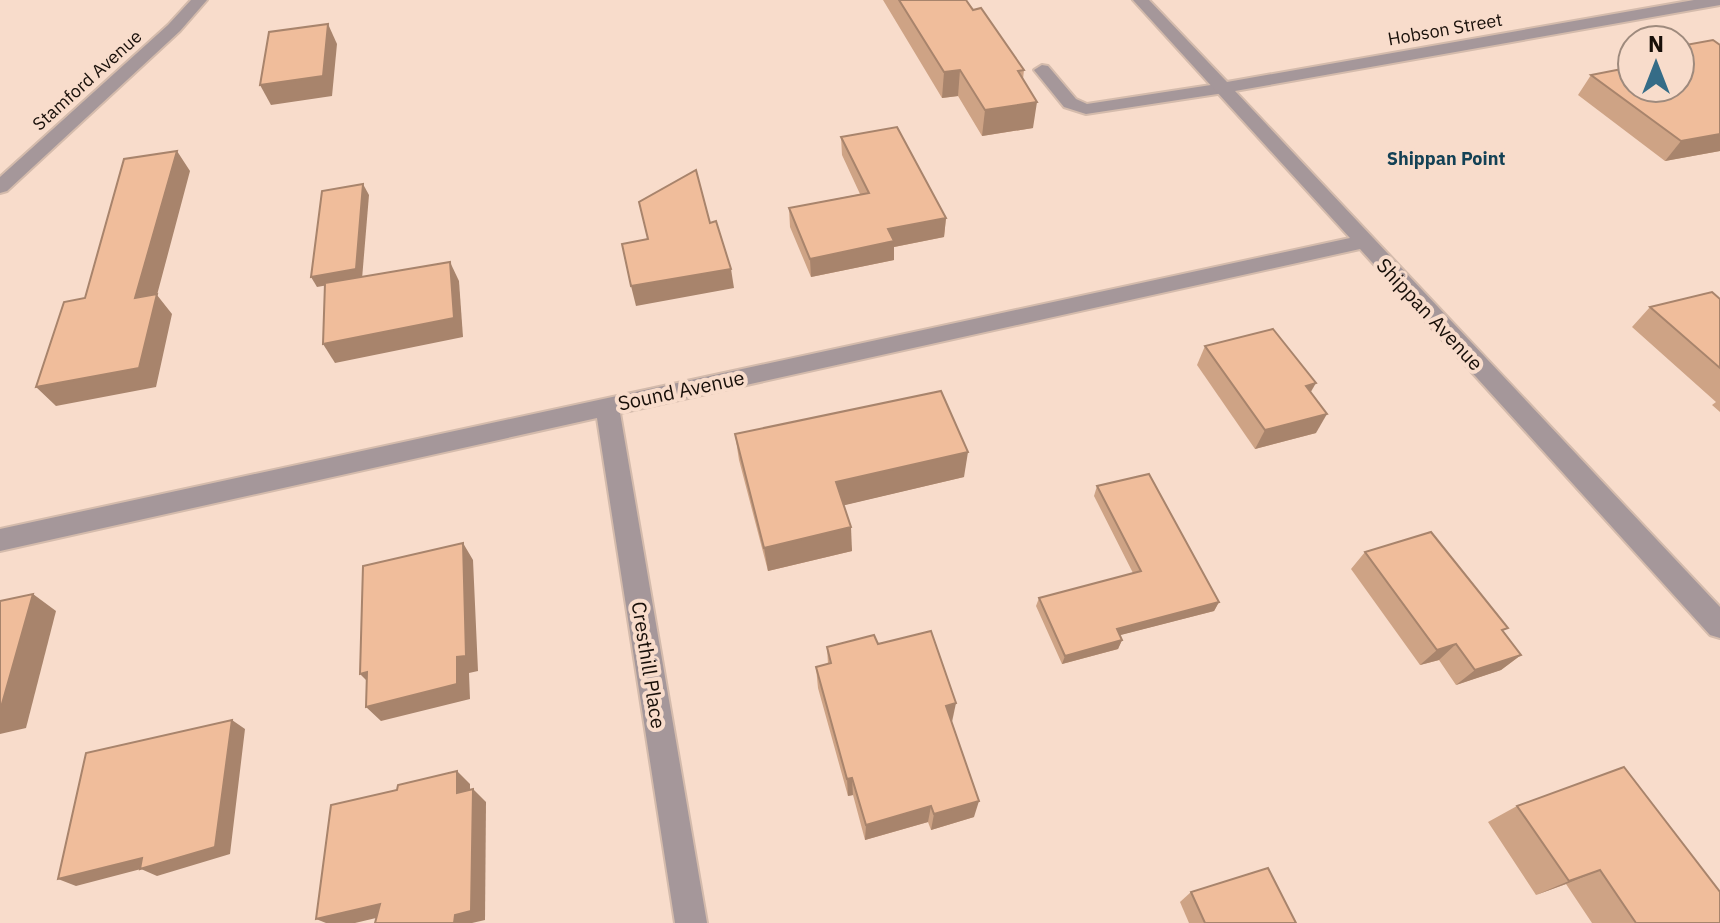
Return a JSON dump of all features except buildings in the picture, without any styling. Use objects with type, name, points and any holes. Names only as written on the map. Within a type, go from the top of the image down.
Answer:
[{"type":"street","name":"Stamford Avenue","points":[[0,187],[174,28],[199,0]]},
{"type":"street","name":"Shippan Avenue","points":[[1141,0],[1720,626]]},
{"type":"street","name":"Hobson Street","points":[[1042,70],[1070,103],[1086,109],[1224,88],[1720,0]]},
{"type":"street","name":"Sound Avenue","points":[[0,540],[1363,242]]},
{"type":"street","name":"Cresthill Place","points":[[607,407],[691,923]]},
{"type":"district","name":"Shippan Point","points":[[1446,158]]}]
